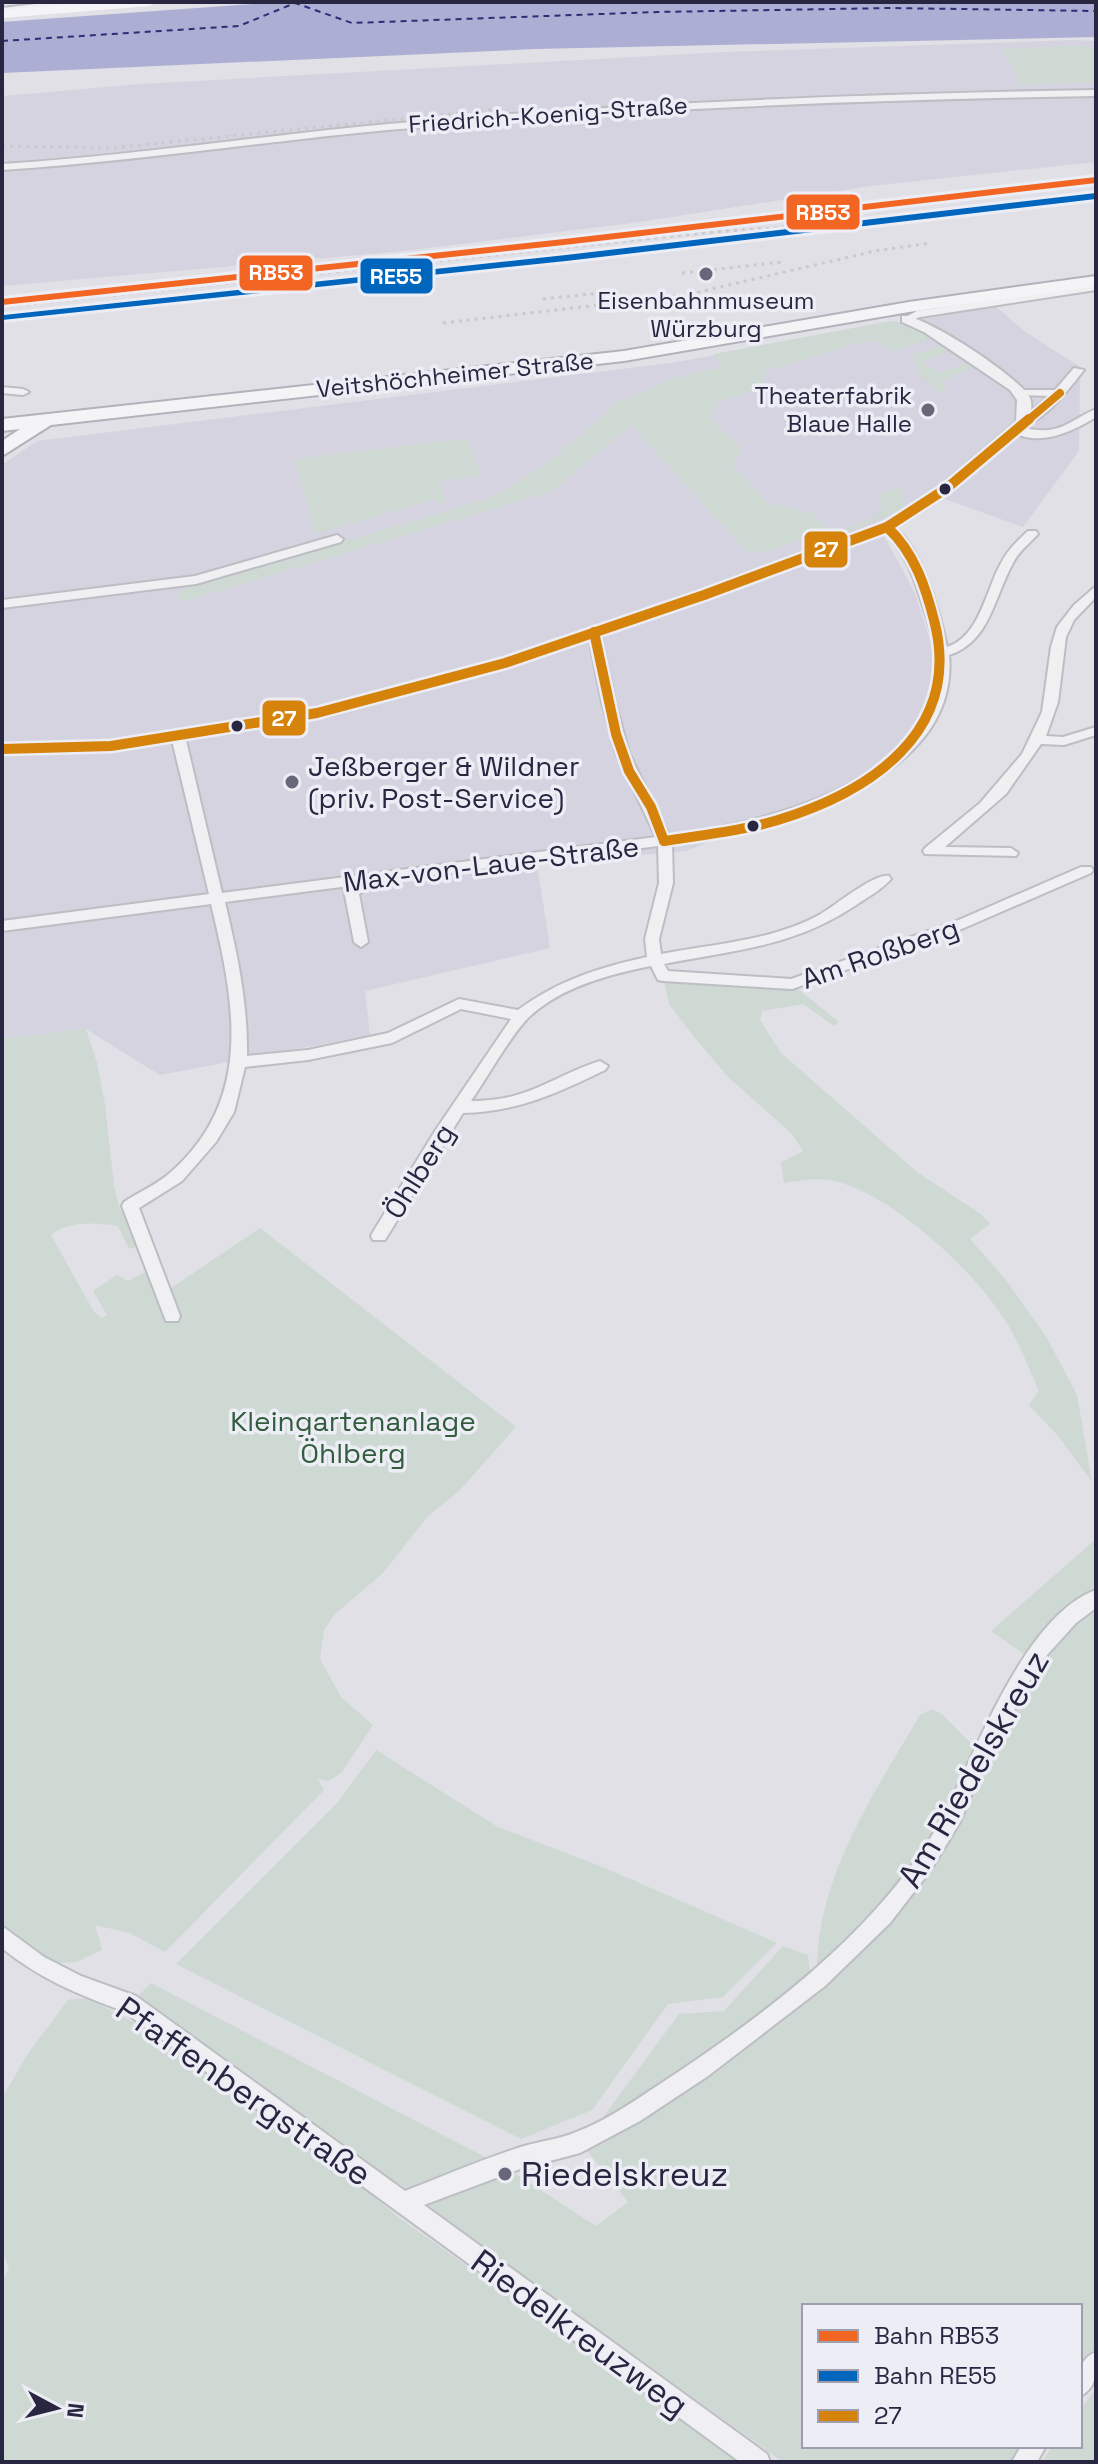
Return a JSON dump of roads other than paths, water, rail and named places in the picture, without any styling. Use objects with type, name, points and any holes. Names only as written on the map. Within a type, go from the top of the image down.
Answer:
[{"type":"highway","name":"Veitshöchheimer Straße","points":[[2,425],[624,356],[809,325],[852,309],[1096,273]]},
{"type":"highway","name":"Veitshöchheimer Straße","points":[[2,415],[569,355],[1096,281]]},
{"type":"highway","points":[[830,317],[844,323],[885,317],[907,319]]},
{"type":"highway","points":[[2,450],[29,431],[65,418]]},
{"type":"main road","points":[[2,12],[150,2]]},
{"type":"street","points":[[2,12],[69,2]]},
{"type":"street","name":"Friedrich-Koenig-Straße","points":[[2,167],[373,128],[601,110],[930,96],[1096,93]]},
{"type":"street","points":[[907,319],[917,314],[1096,287]]},
{"type":"street","points":[[907,319],[960,348],[1020,392],[1024,400],[1020,427]]},
{"type":"street","points":[[2,749],[111,746],[328,711],[505,663],[594,632],[887,527],[947,488],[1050,403],[1078,370]]},
{"type":"street","points":[[2,390],[23,392]]},
{"type":"street","points":[[1020,392],[1060,393]]},
{"type":"street","points":[[1020,427],[1053,435],[1074,427],[1096,412]]},
{"type":"street","name":"Max-von-Laue-Straße","points":[[2,926],[664,841],[770,823],[837,797],[895,758],[922,730],[943,672],[937,628],[904,544],[899,534],[887,527]]},
{"type":"street","points":[[941,653],[957,649],[974,636],[999,576],[1020,541],[1032,534]]},
{"type":"street","points":[[2,604],[196,580],[337,539]]},
{"type":"street","points":[[1011,853],[930,851],[992,803],[1010,782],[1036,740],[1055,694],[1058,647],[1064,626],[1096,590]]},
{"type":"street","points":[[594,632],[629,771],[651,807],[664,841],[666,885],[651,933],[654,962]]},
{"type":"street","points":[[1036,740],[1064,741],[1096,731]]},
{"type":"street","points":[[172,1316],[130,1206],[176,1177],[211,1138],[226,1112],[239,1062],[240,1024],[229,950],[178,736]]},
{"type":"street","name":"Am Roßberg","points":[[654,962],[663,976],[792,984],[959,925],[1086,870]]},
{"type":"street","name":"Öhlberg","points":[[379,1236],[460,1107],[521,1016],[537,1000],[586,977],[785,935],[835,913],[884,879]]},
{"type":"street","points":[[357,881],[359,889],[351,890],[361,942]]},
{"type":"street","points":[[239,1062],[308,1055],[392,1038],[459,1004],[521,1016]]},
{"type":"street","name":"Öhlberg","points":[[460,1107],[492,1108],[525,1102],[600,1066]]},
{"type":"street","name":"Am Riedelskreuz","points":[[401,2203],[523,2157],[580,2142],[633,2114],[701,2069],[818,1979],[883,1916],[924,1864],[953,1816],[969,1777],[1031,1659],[1070,1617],[1096,1598]]},
{"type":"street","name":"Pfaffenbergstraße","points":[[2,1936],[37,1964],[76,1984],[129,2003],[401,2203]]},
{"type":"street","name":"Riedelkreuzweg","points":[[401,2203],[759,2462]]},
{"type":"street","points":[[1082,2382],[1096,2363]]},
{"type":"water","points":[[281,2],[1096,2],[1096,37],[535,49],[2,73],[2,22]]},
{"type":"railway","points":[[2,146],[112,148],[499,109]]},
{"type":"railway","points":[[2,307],[713,232],[933,217],[1096,193]]},
{"type":"railway","points":[[443,323],[686,295],[875,251],[930,243]]},
{"type":"railway","points":[[682,273],[782,262]]},
{"type":"railway","points":[[543,299],[619,291]]},
{"type":"rail line","name":"RB53","points":[[2,302],[564,242],[1096,180]]},
{"type":"rail line","name":"RE55","points":[[4,318],[566,258],[1096,196]]},
{"type":"place","name":"Eisenbahnmuseum Würzburg","points":[[706,274]]},
{"type":"place","name":"Theaterfabrik Blaue Halle","points":[[928,410]]},
{"type":"place","name":"Jeßberger & Wildner (priv. Post-Service)","points":[[292,782]]},
{"type":"place","name":"Riedelskreuz","points":[[505,2174]]},
{"type":"park label","name":"Kleingartenanlage Öhlberg","points":[[353,1437]]}]
